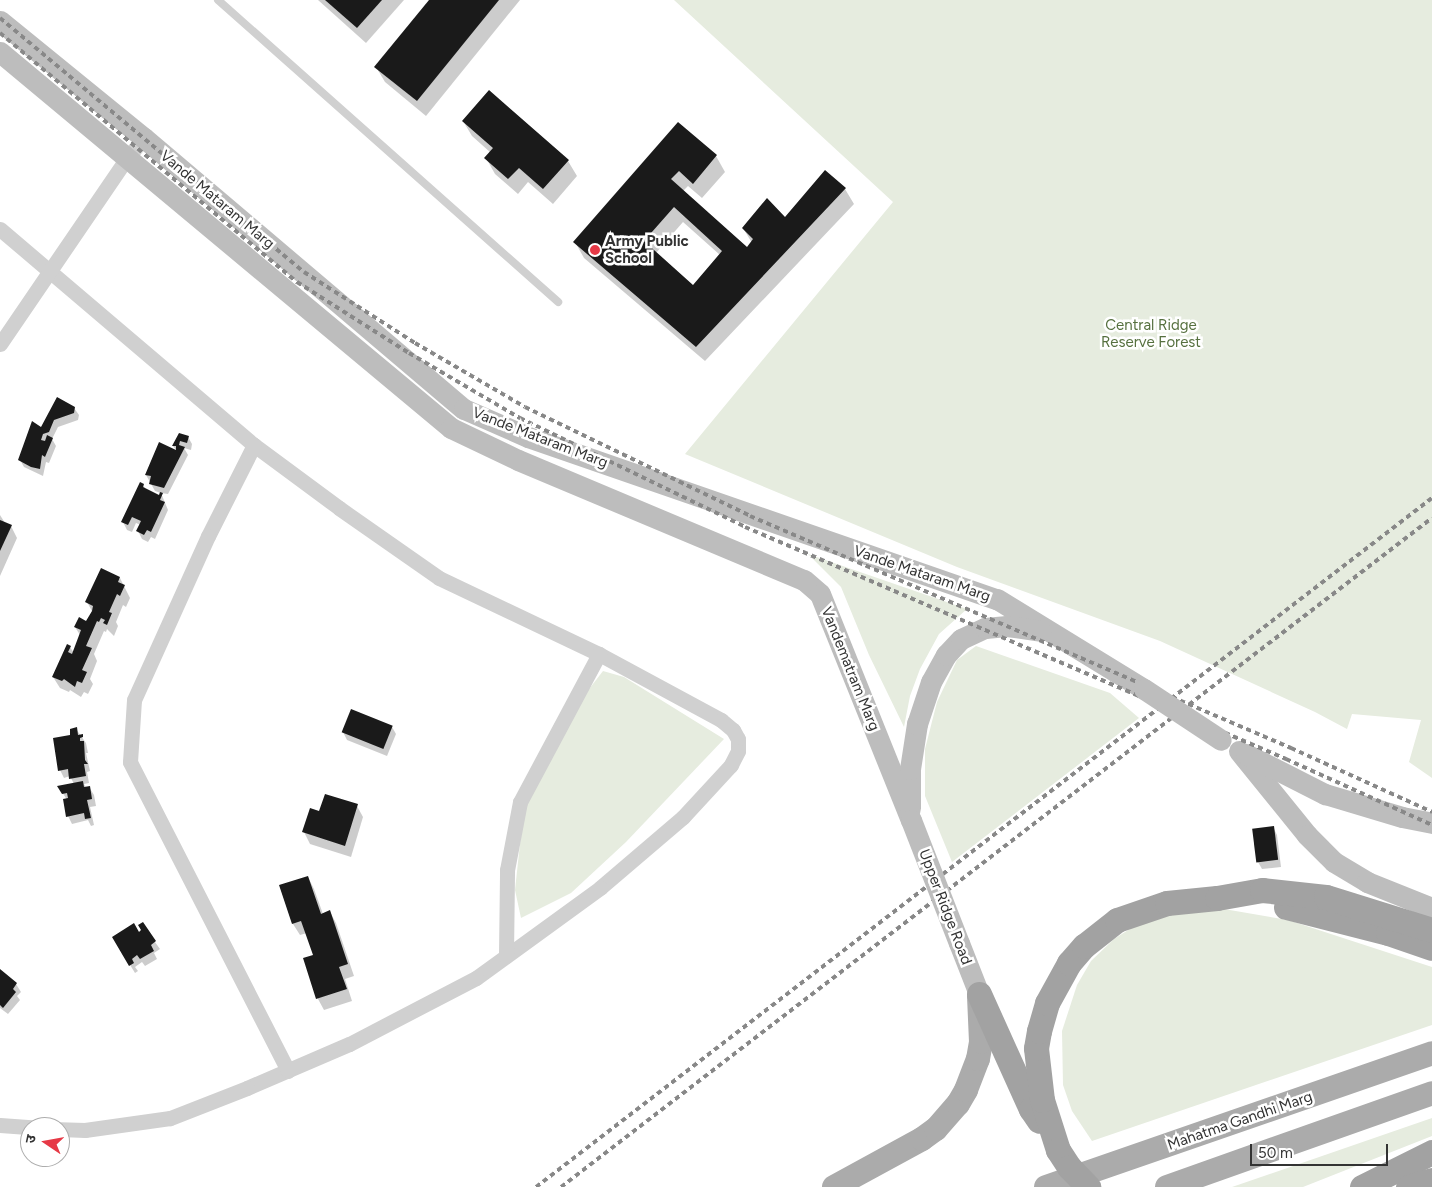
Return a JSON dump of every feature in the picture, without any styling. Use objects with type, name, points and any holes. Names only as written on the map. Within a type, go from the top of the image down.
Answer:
[{"type":"highway","points":[[1058,1150],[1042,1100],[1036,1048],[1043,1017],[1055,986],[1070,963],[1098,934],[1117,920],[1152,906],[1262,890],[1326,897],[1432,930]]},
{"type":"highway","points":[[1216,898],[1299,908],[1388,933],[1432,948]]},
{"type":"highway","points":[[979,994],[1031,1109],[1069,1167],[1088,1187]]},
{"type":"highway","points":[[1362,1187],[1432,1152]]},
{"type":"highway","points":[[1408,1187],[1432,1180]]},
{"type":"main road","name":"Vande Mataram Marg","points":[[0,21],[144,138],[464,409],[528,436],[997,599],[1144,689],[1240,751]]},
{"type":"main road","name":"Vande Mataram Marg","points":[[0,52],[451,428],[518,460],[692,533]]},
{"type":"main road","name":"Vandematram Marg","points":[[692,533],[804,580],[820,594],[911,820]]},
{"type":"main road","points":[[911,820],[910,769],[913,740],[920,710],[931,682],[946,655],[961,639],[985,628],[1007,626],[1053,633]]},
{"type":"main road","points":[[1240,751],[1325,794],[1402,817],[1432,822]]},
{"type":"main road","points":[[1240,751],[1307,835],[1334,862],[1367,882],[1432,908]]},
{"type":"main road","name":"Upper Ridge Road","points":[[911,820],[979,994]]},
{"type":"main road","points":[[834,1187],[922,1140],[936,1129],[958,1104],[973,1075],[980,1050],[979,994]]},
{"type":"main road","name":"Mahatma Gandhi Marg","points":[[1046,1187],[1432,1053]]},
{"type":"main road","points":[[1167,1187],[1432,1093]]},
{"type":"street","points":[[0,344],[51,272],[127,158],[144,138]]},
{"type":"street","points":[[0,229],[254,445],[339,508],[439,578],[599,654],[721,720],[732,730],[738,739],[738,751],[731,764],[683,817],[600,888],[476,978],[349,1044],[288,1071],[170,1118],[85,1130],[70,1129]]},
{"type":"street","points":[[254,445],[208,536],[134,700],[130,762],[288,1071]]},
{"type":"street","points":[[506,956],[507,870],[520,802],[599,654]]},
{"type":"street","points":[[0,1125],[20,1126]]},
{"type":"lane","points":[[218,0],[558,302]]},
{"type":"green space","name":"Central Ridge Reserve Forest","points":[[674,0],[1432,0],[1432,778],[1409,762],[1421,720],[1352,714],[1347,729],[1315,712],[1160,641],[957,567],[685,454],[893,202]]},
{"type":"green space","points":[[808,554],[967,609],[939,634],[920,669],[910,696],[904,727],[869,655],[841,587]]},
{"type":"green space","points":[[976,646],[1110,693],[1139,718],[952,862],[925,796],[925,749],[937,702],[957,660]]},
{"type":"green space","points":[[603,671],[624,677],[724,739],[626,842],[571,893],[521,918],[515,890],[524,807],[579,702]]},
{"type":"green space","points":[[1224,909],[1288,920],[1432,967],[1432,1025],[1092,1141],[1072,1111],[1063,1085],[1062,1031],[1077,985],[1091,961],[1114,939],[1133,927],[1161,914]]},
{"type":"green space","points":[[1432,1118],[1432,1136],[1303,1187],[1232,1187]]},
{"type":"building","points":[[325,0],[382,0],[357,28]]},
{"type":"building","points":[[429,0],[499,0],[417,101],[374,67]]},
{"type":"building","points":[[489,90],[569,160],[543,189],[519,168],[508,179],[484,158],[493,148],[462,121]]},
{"type":"building","points":[[678,122],[717,155],[693,184],[679,171],[671,179],[747,247],[753,239],[742,228],[767,198],[785,217],[825,170],[846,188],[696,347],[573,242]],"holes":[[[674,207],[722,251],[693,285],[644,241]]]},
{"type":"building","points":[[57,397],[75,407],[74,413],[54,420],[49,432],[43,434],[41,440],[45,441],[47,435],[53,438],[45,457],[42,455],[40,469],[31,467],[18,460],[32,421],[41,427]]},
{"type":"building","points":[[179,433],[189,436],[187,443],[180,441],[179,445],[185,447],[164,488],[149,484],[151,476],[145,475],[159,442],[176,450],[176,446],[172,446]]},
{"type":"building","points":[[140,482],[144,484],[143,487],[159,495],[160,492],[163,493],[160,500],[165,502],[151,532],[147,530],[144,535],[136,531],[141,521],[132,517],[128,525],[121,522]]},
{"type":"building","points":[[0,520],[12,525],[0,551]]},
{"type":"building","points":[[101,568],[120,577],[118,582],[125,585],[120,596],[117,594],[109,612],[112,613],[107,625],[103,623],[105,620],[101,618],[99,622],[97,621],[86,646],[92,648],[82,670],[87,672],[82,683],[77,681],[75,687],[64,679],[62,681],[52,677],[67,644],[71,646],[68,652],[72,654],[81,630],[74,627],[79,617],[86,621],[92,611],[93,606],[85,602]]},
{"type":"building","points":[[351,709],[393,726],[383,749],[342,732]]},
{"type":"building","points":[[77,727],[78,735],[83,734],[80,741],[84,741],[85,760],[88,764],[84,764],[86,776],[69,779],[68,769],[58,771],[53,738],[70,735],[70,729]]},
{"type":"building","points":[[83,781],[84,787],[90,786],[92,799],[87,800],[91,818],[85,819],[84,813],[66,817],[63,799],[68,798],[67,793],[62,794],[57,786]]},
{"type":"building","points":[[325,794],[358,804],[345,846],[302,832],[310,808],[319,811]]},
{"type":"building","points":[[1274,826],[1278,860],[1256,862],[1252,829]]},
{"type":"building","points":[[308,876],[321,914],[330,910],[348,964],[339,967],[347,989],[316,999],[303,958],[313,955],[301,921],[292,924],[279,885]]},
{"type":"building","points":[[143,922],[156,941],[151,945],[154,951],[140,959],[137,955],[132,959],[134,963],[129,966],[112,937],[134,923],[139,932],[141,930],[138,925]]},
{"type":"building","points":[[0,969],[17,983],[13,989],[16,992],[3,1008],[0,1005]]},
{"type":"railway","points":[[0,18],[304,272],[415,343],[525,407],[750,516],[1291,748],[1432,812]]},
{"type":"railway","points":[[0,33],[297,282],[409,353],[520,418],[745,527],[1286,759],[1432,825]]},
{"type":"railway","points":[[536,1187],[1432,498]]},
{"type":"railway","points":[[561,1187],[1432,518]]},
{"type":"place","name":"Army Public School","points":[[595,250]]}]
